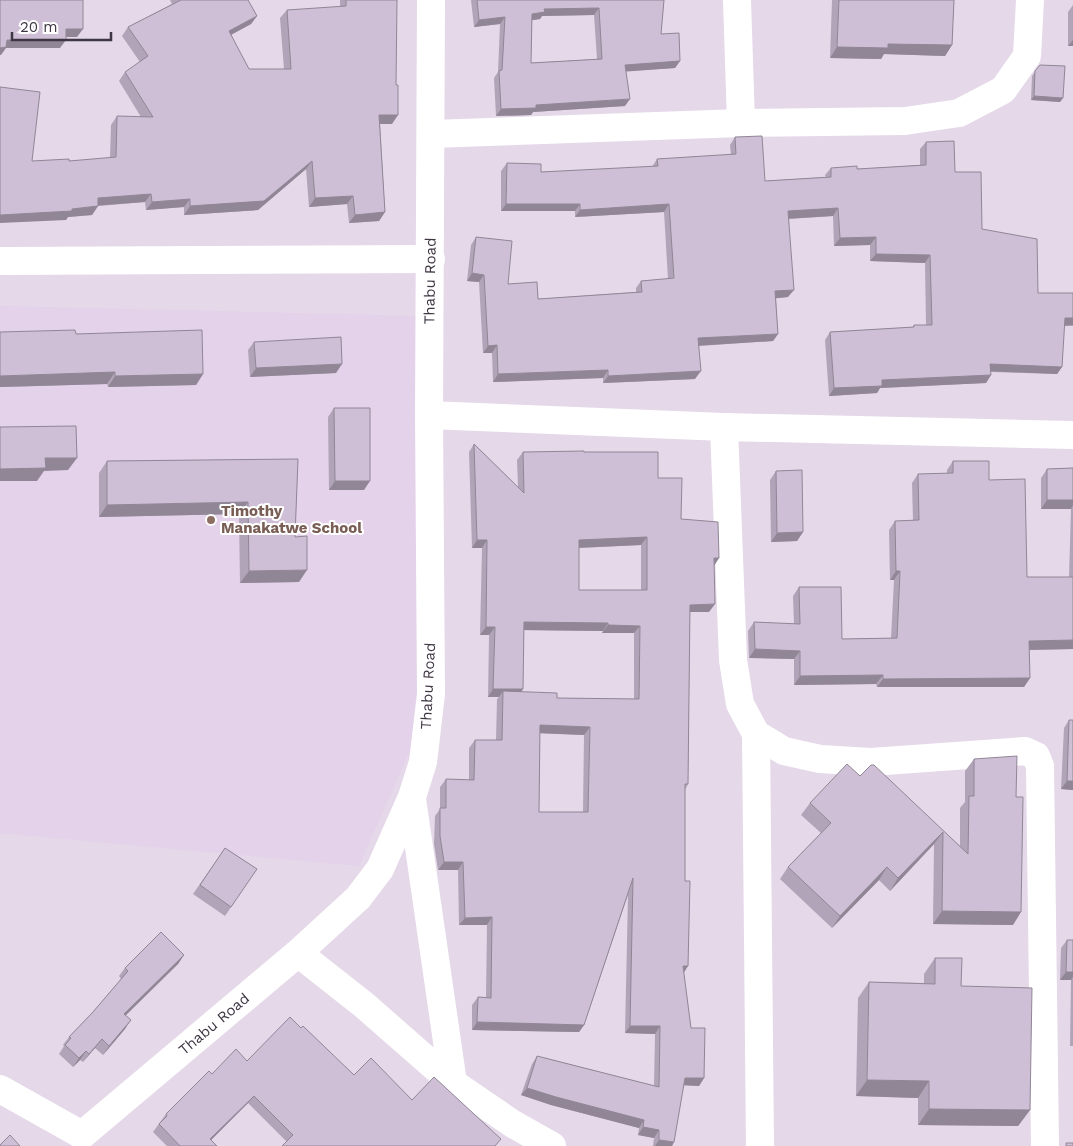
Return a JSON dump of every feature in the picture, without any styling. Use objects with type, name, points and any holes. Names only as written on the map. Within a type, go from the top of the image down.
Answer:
[{"type":"street","name":"Thabu Road","points":[[0,1089],[88,1141],[358,898],[380,869],[412,797],[423,762],[431,694],[429,415],[432,134],[431,0]]},
{"type":"street","points":[[737,0],[740,123]]},
{"type":"street","points":[[432,134],[740,123],[905,120],[959,113],[1003,90],[1027,56],[1030,0]]},
{"type":"street","points":[[0,262],[431,259]]},
{"type":"street","points":[[429,415],[724,427],[1073,434]]},
{"type":"street","points":[[724,427],[733,660],[740,704],[756,734],[760,1146]]},
{"type":"street","points":[[756,734],[784,751],[820,759],[871,762],[1025,751],[1036,756],[1040,766],[1045,1146]]},
{"type":"street","points":[[412,797],[453,1084]]},
{"type":"street","points":[[298,953],[364,1005],[453,1084],[513,1124],[552,1146]]},
{"type":"shaded area","points":[[0,0],[1073,0],[1073,1146],[0,1146]]},
{"type":"shaded area","name":"Timothy Manakatwe School","points":[[0,306],[421,316],[421,725],[359,866],[0,833]]},
{"type":"building","points":[[0,0],[83,0],[83,29],[66,29],[66,40],[7,40],[6,47],[0,48]]},
{"type":"building","points":[[181,0],[248,0],[257,16],[229,31],[249,69],[291,69],[287,10],[346,6],[346,0],[397,0],[396,85],[398,85],[398,115],[379,115],[385,212],[355,215],[353,196],[315,198],[312,161],[264,201],[190,206],[190,199],[152,202],[151,194],[98,198],[98,206],[72,209],[72,211],[0,215],[0,87],[40,92],[32,161],[69,159],[69,161],[116,157],[117,116],[153,117],[125,72],[148,56],[128,27]]},
{"type":"building","points":[[477,0],[664,0],[661,34],[679,33],[680,61],[625,65],[630,99],[536,105],[536,108],[501,109],[499,71],[502,70],[505,17],[479,20]],"holes":[[[599,8],[602,59],[531,63],[532,14],[545,12],[544,9]]]},
{"type":"building","points":[[839,0],[954,0],[952,45],[888,44],[888,48],[837,47]]},
{"type":"building","points":[[1040,65],[1065,66],[1063,98],[1034,96],[1035,71]]},
{"type":"building","points":[[762,136],[765,181],[831,177],[831,168],[857,166],[857,169],[926,165],[926,142],[954,141],[955,172],[981,172],[982,229],[1037,239],[1038,293],[1073,293],[1073,318],[1065,318],[1062,367],[990,364],[991,375],[882,380],[882,386],[834,388],[830,332],[932,325],[930,255],[876,254],[876,237],[840,238],[838,208],[788,211],[794,290],[775,291],[778,334],[698,338],[701,371],[608,376],[608,370],[498,374],[497,345],[488,346],[484,275],[472,273],[476,237],[512,241],[508,284],[537,282],[538,299],[642,292],[641,281],[674,278],[669,204],[580,210],[580,204],[506,204],[507,163],[541,164],[541,172],[658,166],[657,159],[736,154],[735,137]]},
{"type":"building","points":[[75,330],[76,334],[202,330],[203,374],[115,376],[115,372],[0,376],[0,332]]},
{"type":"building","points":[[341,337],[342,364],[256,368],[254,342]]},
{"type":"building","points":[[334,408],[370,408],[370,481],[335,481]]},
{"type":"building","points":[[76,426],[77,458],[45,458],[46,468],[0,469],[0,427]]},
{"type":"building","points":[[474,444],[524,493],[523,452],[658,452],[658,478],[682,478],[681,519],[718,522],[719,558],[714,558],[715,604],[690,605],[688,784],[685,784],[685,881],[690,881],[688,966],[683,966],[691,1028],[705,1028],[704,1078],[685,1078],[674,1142],[659,1140],[659,1130],[643,1127],[644,1120],[527,1088],[537,1056],[659,1087],[660,1026],[630,1026],[633,878],[584,1025],[477,1022],[478,997],[491,998],[492,917],[465,918],[463,862],[444,862],[440,836],[440,808],[446,808],[446,779],[474,780],[475,740],[502,740],[503,691],[557,693],[557,698],[639,699],[640,626],[608,625],[608,623],[524,622],[523,689],[493,689],[495,627],[486,627],[487,540],[477,540]],"holes":[[[647,537],[647,590],[579,590],[579,540]],[[540,725],[590,727],[588,812],[539,812]]]},
{"type":"building","points":[[298,459],[295,537],[307,536],[307,570],[249,571],[248,502],[107,505],[107,461]]},
{"type":"building","points":[[953,461],[989,461],[989,480],[1025,479],[1027,577],[1073,577],[1073,640],[1029,641],[1030,678],[883,679],[883,675],[800,676],[800,651],[755,649],[754,622],[800,624],[799,587],[841,587],[842,639],[897,638],[900,571],[896,571],[895,521],[919,520],[918,474],[953,473]]},
{"type":"building","points":[[1073,468],[1073,500],[1047,500],[1047,469]]},
{"type":"building","points":[[802,470],[803,532],[777,533],[776,471]]},
{"type":"building","points":[[1069,720],[1073,720],[1073,781],[1067,781]]},
{"type":"building","points":[[1017,756],[1016,797],[1023,797],[1021,912],[942,911],[943,832],[898,878],[887,867],[840,916],[788,867],[831,823],[810,803],[847,764],[860,776],[871,765],[874,765],[968,854],[969,796],[974,796],[974,759]]},
{"type":"building","points":[[225,848],[257,869],[231,907],[200,885]]},
{"type":"building","points":[[161,932],[184,955],[124,1014],[131,1020],[109,1046],[102,1039],[89,1054],[86,1051],[79,1058],[65,1045],[71,1038],[69,1037],[128,971],[125,968]]},
{"type":"building","points":[[1067,940],[1073,940],[1073,972],[1066,972]]},
{"type":"building","points":[[935,958],[962,958],[961,986],[1032,988],[1030,1110],[929,1109],[929,1081],[867,1080],[869,982],[935,984]]},
{"type":"building","points":[[290,1017],[301,1028],[303,1026],[354,1075],[371,1058],[412,1100],[434,1077],[501,1139],[495,1146],[282,1146],[293,1135],[254,1096],[210,1139],[217,1146],[180,1146],[159,1124],[167,1116],[166,1114],[209,1071],[212,1074],[236,1049],[247,1061]]},
{"type":"building","points":[[10,1135],[20,1146],[0,1146],[0,1145]]},
{"type":"building","points":[[1066,1143],[1073,1143],[1073,1146],[1066,1146]]},
{"type":"place","name":"Timothy Manakatwe School","points":[[211,520]]}]
